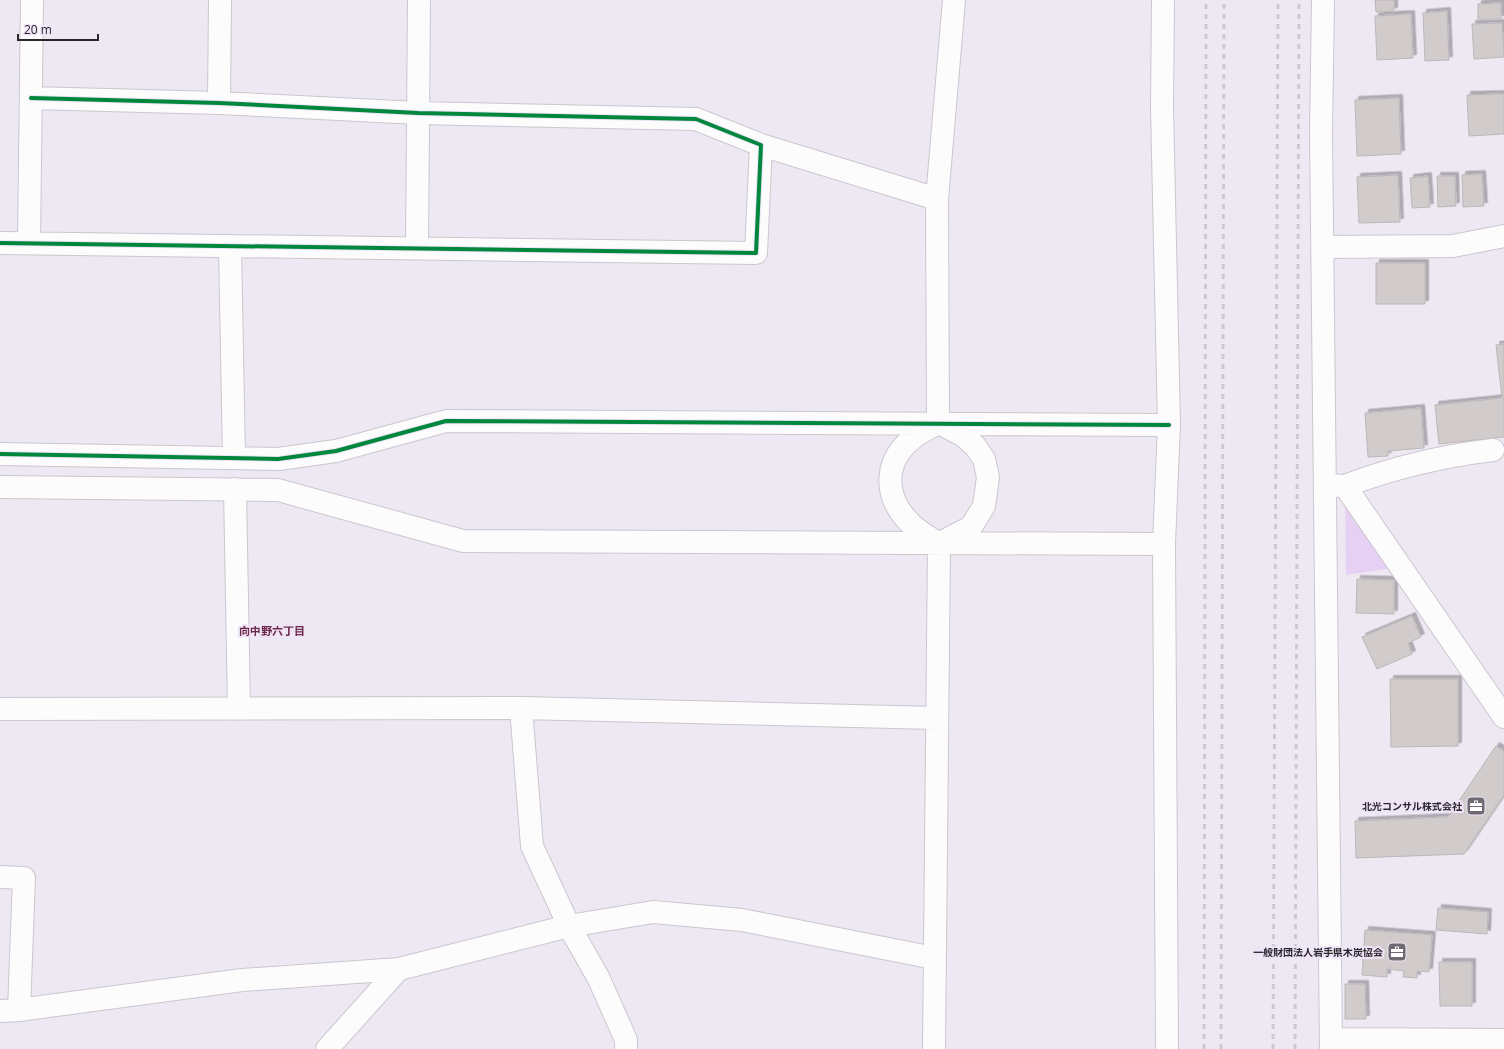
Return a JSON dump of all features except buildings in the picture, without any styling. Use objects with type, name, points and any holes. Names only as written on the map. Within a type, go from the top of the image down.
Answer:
[{"type":"street","points":[[29,244],[32,0]]},
{"type":"street","points":[[219,103],[220,0]]},
{"type":"street","points":[[417,248],[419,0]]},
{"type":"street","points":[[938,423],[937,198],[954,0]]},
{"type":"street","points":[[1163,0],[1162,107],[1169,425],[1164,544],[1167,1049]]},
{"type":"street","points":[[1323,0],[1321,133],[1323,247],[1335,485],[1331,1044],[1504,1040]]},
{"type":"street","points":[[31,98],[219,103],[418,114],[696,119],[761,145],[937,198]]},
{"type":"street","points":[[0,243],[756,253],[761,145]]},
{"type":"street","points":[[1323,247],[1453,246],[1504,236]]},
{"type":"street","points":[[230,246],[234,458]]},
{"type":"street","points":[[0,454],[278,458],[336,451],[446,421],[1169,425]]},
{"type":"street","points":[[938,423],[916,435],[901,450],[892,467],[890,488],[898,509],[910,524],[939,544]]},
{"type":"street","points":[[938,423],[964,436],[976,446],[984,458],[988,477],[984,506],[971,527],[939,544]]},
{"type":"street","points":[[1335,485],[1426,463],[1493,450]]},
{"type":"street","points":[[1335,485],[1504,717]]},
{"type":"street","points":[[0,487],[278,490],[463,541],[1164,544]]},
{"type":"street","points":[[235,489],[239,709]]},
{"type":"street","points":[[934,1049],[936,718],[939,544]]},
{"type":"street","points":[[0,709],[521,708],[936,718]]},
{"type":"street","points":[[521,708],[532,846],[569,926],[599,979],[626,1040],[626,1049]]},
{"type":"street","points":[[0,877],[24,878],[9,1011],[242,980],[399,969],[569,926],[653,912],[742,920],[934,958]]},
{"type":"street","points":[[328,1049],[399,969]]},
{"type":"shaded area","points":[[1345,502],[1393,568],[1346,575]]},
{"type":"railway","points":[[1204,1049],[1206,0]]},
{"type":"railway","points":[[1221,1049],[1224,0]]},
{"type":"railway","points":[[1273,1049],[1278,0]]},
{"type":"railway","points":[[1295,1049],[1299,0]]},
{"type":"cycle path","points":[[0,243],[756,253],[761,145],[696,119],[418,113],[219,103],[31,98]]},
{"type":"cycle path","points":[[0,454],[278,459],[336,451],[446,421],[1169,425]]},
{"type":"place","name":"北光コンサル株式会社","points":[[1476,806]]},
{"type":"place","name":"一般財団法人岩手県木炭協会","points":[[1397,952]]},
{"type":"district","name":"向中野六丁目","points":[[272,630]]}]
